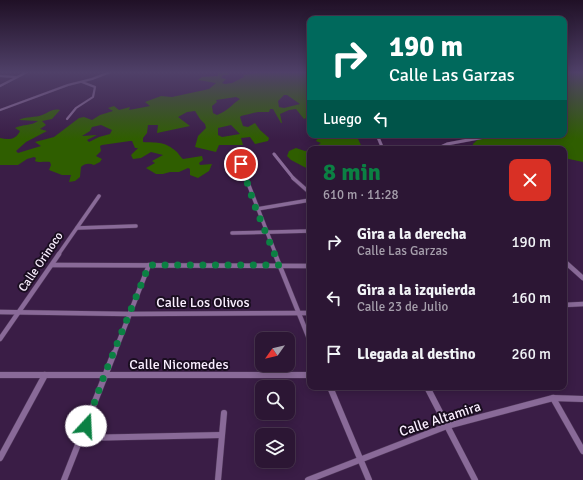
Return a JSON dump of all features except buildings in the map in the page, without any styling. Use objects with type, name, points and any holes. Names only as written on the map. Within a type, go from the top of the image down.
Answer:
[{"type":"street","points":[[0,110],[44,94]]},
{"type":"street","points":[[67,119],[72,110],[91,100],[95,94]]},
{"type":"street","points":[[443,146],[479,138]]},
{"type":"street","points":[[274,154],[283,168],[307,190]]},
{"type":"street","points":[[241,164],[256,209],[307,334]]},
{"type":"street","name":"Calle Orinoco","points":[[0,339],[99,196]]},
{"type":"street","points":[[256,209],[307,200]]},
{"type":"street","points":[[77,228],[136,226]]},
{"type":"street","points":[[232,233],[307,231]]},
{"type":"street","points":[[567,264],[583,278]]},
{"type":"street","points":[[52,265],[307,266]]},
{"type":"street","points":[[64,480],[149,265]]},
{"type":"street","points":[[567,305],[583,304]]},
{"type":"street","name":"Calle Los Olivos","points":[[0,312],[307,314]]},
{"type":"street","name":"Calle Nicomedes","points":[[0,375],[307,375]]},
{"type":"street","points":[[0,458],[45,375]]},
{"type":"street","points":[[331,390],[369,480]]},
{"type":"street","points":[[429,390],[476,480]]},
{"type":"street","points":[[553,398],[583,451]]},
{"type":"street","name":"Calle Altamira","points":[[308,480],[447,426],[553,398],[583,399]]},
{"type":"street","points":[[218,480],[224,413]]},
{"type":"street","points":[[81,438],[221,435]]},
{"type":"green space","points":[[184,94],[307,94],[307,118],[304,119],[296,109],[280,114],[282,123],[273,109],[270,109],[269,112],[258,112],[241,116],[243,126],[248,127],[255,123],[269,138],[268,141],[255,144],[250,137],[241,138],[243,145],[219,145],[216,152],[195,147],[198,136],[206,128],[205,124],[195,111],[187,112],[178,117],[190,126],[157,133],[158,125],[148,125],[147,133],[143,138],[143,142],[165,144],[177,152],[183,159],[202,156],[203,160],[199,163],[200,165],[212,164],[209,171],[198,178],[190,175],[190,169],[188,168],[179,172],[156,174],[146,168],[155,163],[152,161],[163,155],[151,152],[141,158],[133,159],[131,155],[138,148],[135,148],[132,141],[100,146],[101,151],[96,156],[102,159],[100,162],[94,165],[87,164],[81,167],[80,177],[75,181],[69,182],[71,175],[62,175],[49,170],[51,165],[50,162],[37,162],[35,161],[36,158],[34,157],[27,159],[18,165],[0,165],[0,138],[14,138],[20,131],[15,128],[33,124],[38,121],[19,120],[60,110],[52,119],[42,121],[46,125],[40,129],[47,131],[26,142],[16,151],[18,153],[41,146],[35,142],[54,137],[79,118],[84,117],[92,120],[100,115],[113,111],[108,108],[114,106],[119,110],[130,107],[129,110],[150,106],[145,102],[161,96],[172,97]],"holes":[[[284,95],[287,95],[300,104],[284,108],[279,107],[278,101]],[[236,97],[240,99],[224,112],[217,115],[213,113],[212,106],[217,102],[216,100]],[[101,125],[112,130],[110,134],[89,142],[87,140],[97,135],[82,136],[90,131],[92,127]],[[231,125],[240,134],[222,137],[218,135],[218,128]]]},
{"type":"green space","points":[[567,94],[583,94],[583,162],[567,159],[567,146],[473,146],[478,139],[504,139],[502,138],[567,138]]},
{"type":"green space","points":[[318,138],[357,138],[362,146],[317,146],[321,143],[316,141]]},
{"type":"green space","points":[[296,148],[307,151],[307,168],[291,160],[287,156],[289,151]]},
{"type":"route","points":[[86,426],[104,376],[149,265],[279,265],[256,209],[241,164]]}]
